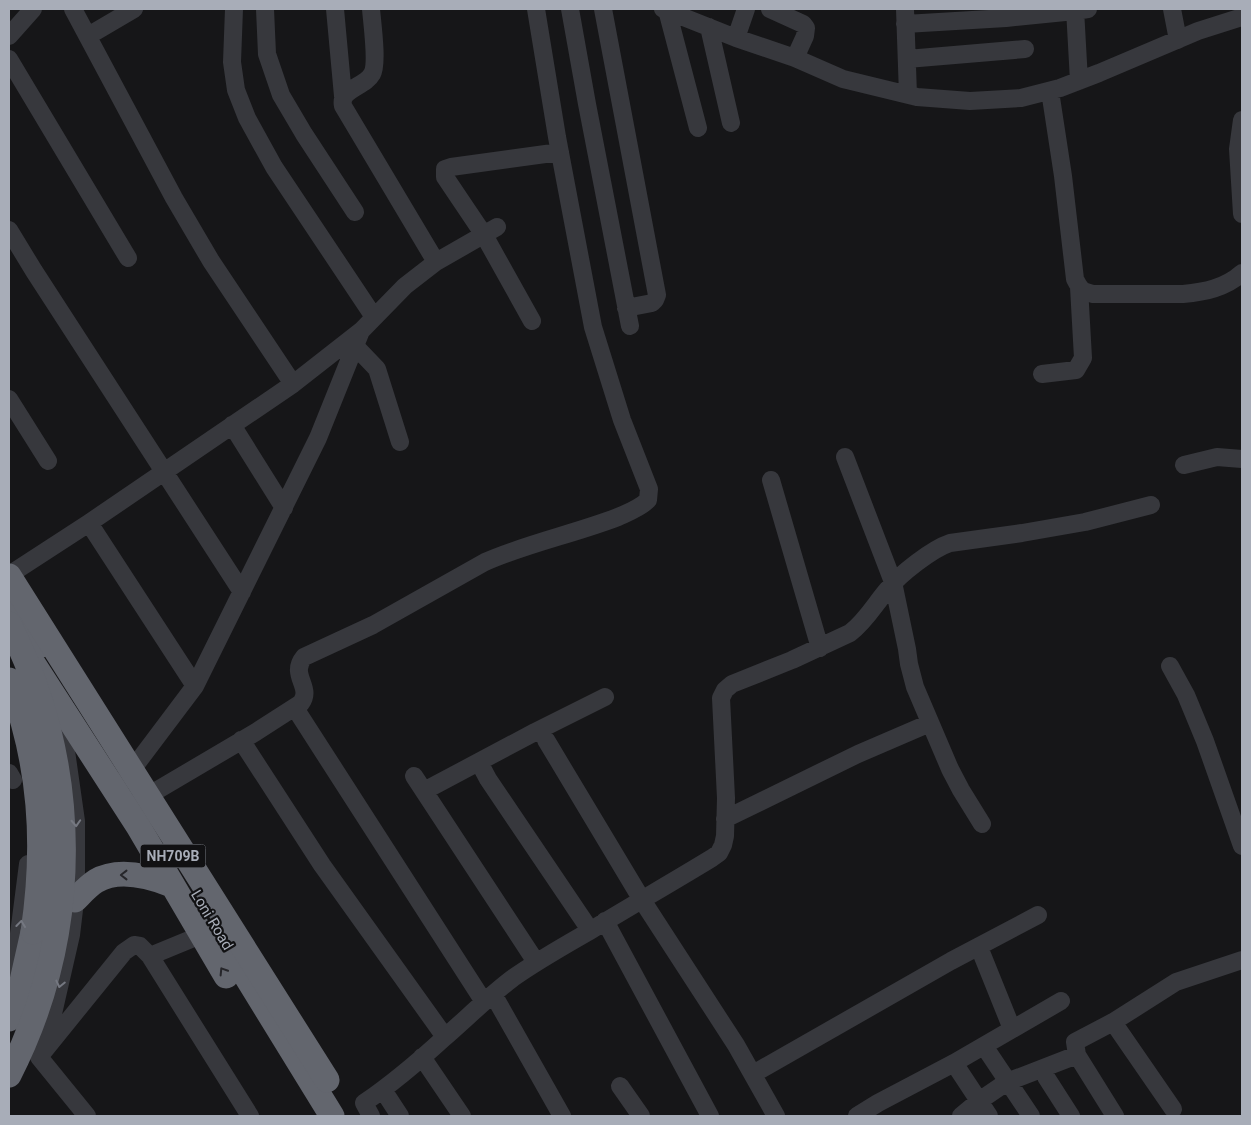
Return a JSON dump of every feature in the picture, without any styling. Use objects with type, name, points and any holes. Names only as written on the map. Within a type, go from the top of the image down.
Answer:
[{"type":"highway","name":"NH709B","points":[[9,576],[348,1116]]},
{"type":"highway","name":"Loni Road","points":[[9,600],[54,685],[201,935],[313,1116]]},
{"type":"highway","name":"NH709B","points":[[9,625],[35,685],[52,742],[61,798],[64,854],[60,908],[50,961],[36,1012],[9,1075]]},
{"type":"highway","name":"Loni Road","points":[[9,625],[139,801],[332,1116]]},
{"type":"highway","points":[[9,680],[23,720],[35,773],[40,818],[40,853],[37,906],[32,938],[22,981],[9,1019]]},
{"type":"highway","points":[[76,900],[96,881],[110,876],[135,875],[172,885]]},
{"type":"street","points":[[9,36],[33,9]]},
{"type":"street","points":[[73,9],[174,198],[211,261],[293,384]]},
{"type":"street","points":[[88,36],[134,9]]},
{"type":"street","points":[[234,9],[232,62],[236,90],[247,118],[363,331],[400,442]]},
{"type":"street","points":[[265,9],[267,54],[281,95],[355,212]]},
{"type":"street","points":[[335,9],[342,100],[345,111],[436,262]]},
{"type":"street","points":[[343,96],[366,81],[373,73],[375,61],[371,9]]},
{"type":"street","points":[[139,801],[302,703],[306,694],[298,669],[304,657],[374,625],[485,562],[602,523],[632,511],[645,504],[648,500],[648,489],[622,420],[593,327],[560,152],[536,9]]},
{"type":"street","points":[[570,9],[630,326]]},
{"type":"street","points":[[604,9],[657,295],[652,302],[626,308]]},
{"type":"street","points":[[665,9],[709,28],[795,58],[843,79],[917,96],[970,101],[1021,98],[1060,88],[1198,31],[1242,17]]},
{"type":"street","points":[[665,9],[698,128]]},
{"type":"street","points":[[736,38],[746,9]]},
{"type":"street","points":[[770,9],[803,24],[806,28],[805,36],[795,58]]},
{"type":"street","points":[[1172,9],[1178,40]]},
{"type":"street","points":[[908,94],[905,16],[1006,18],[1079,10],[1078,81]]},
{"type":"street","points":[[709,28],[731,123]]},
{"type":"street","points":[[907,59],[1025,49]]},
{"type":"street","points":[[9,59],[128,258]]},
{"type":"street","points":[[1050,90],[1063,176],[1075,279],[1083,292],[1092,294],[1197,293],[1212,290],[1230,282],[1242,273]]},
{"type":"street","points":[[1242,120],[1238,149],[1242,214]]},
{"type":"street","points":[[532,321],[490,231],[444,177],[444,169],[560,152]]},
{"type":"street","points":[[9,230],[242,592]]},
{"type":"street","points":[[9,576],[293,384],[363,331],[405,286],[436,262],[490,231]]},
{"type":"street","points":[[1042,374],[1076,370],[1083,358],[1079,287]]},
{"type":"street","points":[[125,780],[196,686],[318,438],[363,331]]},
{"type":"street","points":[[9,399],[48,461]]},
{"type":"street","points":[[232,425],[284,508]]},
{"type":"street","points":[[845,457],[893,582],[915,687],[950,768],[982,824]]},
{"type":"street","points":[[1184,465],[1217,457],[1242,459]]},
{"type":"street","points":[[771,480],[820,648]]},
{"type":"street","points":[[371,1116],[364,1103],[383,1090],[422,1057],[488,998],[536,962],[712,858],[719,852],[724,845],[726,798],[721,698],[725,690],[732,684],[850,634],[858,627],[893,582],[937,549],[950,543],[1085,522],[1151,505]]},
{"type":"street","points":[[89,523],[196,686]]},
{"type":"street","points":[[1170,666],[1186,695],[1205,741],[1242,846]]},
{"type":"street","points":[[9,689],[54,685]]},
{"type":"street","points":[[9,1058],[40,1036],[52,1018],[71,935],[76,900],[76,821],[54,685]]},
{"type":"street","points":[[9,971],[19,934],[32,835],[25,727],[26,705],[54,685]]},
{"type":"street","points":[[424,791],[605,697]]},
{"type":"street","points":[[295,708],[488,998],[562,1116]]},
{"type":"street","points":[[725,819],[858,754],[930,723]]},
{"type":"street","points":[[241,740],[322,865],[445,1037]]},
{"type":"street","points":[[546,740],[642,900],[736,1045],[776,1116]]},
{"type":"street","points":[[479,762],[488,779],[590,930]]},
{"type":"street","points":[[414,776],[536,962]]},
{"type":"street","points":[[753,1074],[943,966],[1038,915]]},
{"type":"street","points":[[606,921],[710,1116]]},
{"type":"street","points":[[150,956],[201,935]]},
{"type":"street","points":[[87,1116],[39,1057],[124,952],[134,945],[140,946],[150,956],[250,1116]]},
{"type":"street","points":[[979,947],[1012,1029]]},
{"type":"street","points":[[1115,1116],[1077,1055],[1075,1042],[1113,1022],[1176,982],[1242,960]]},
{"type":"street","points":[[858,1116],[878,1103],[984,1046],[1061,1000]]},
{"type":"street","points":[[1113,1022],[1173,1109]]},
{"type":"street","points":[[984,1046],[1030,1116]]},
{"type":"street","points":[[961,1116],[979,1101],[1008,1082],[1077,1055]]},
{"type":"street","points":[[422,1057],[462,1116]]},
{"type":"street","points":[[954,1063],[989,1116]]},
{"type":"street","points":[[1046,1077],[1071,1116]]},
{"type":"street","points":[[620,1086],[642,1116]]},
{"type":"street","points":[[383,1090],[400,1116]]}]
